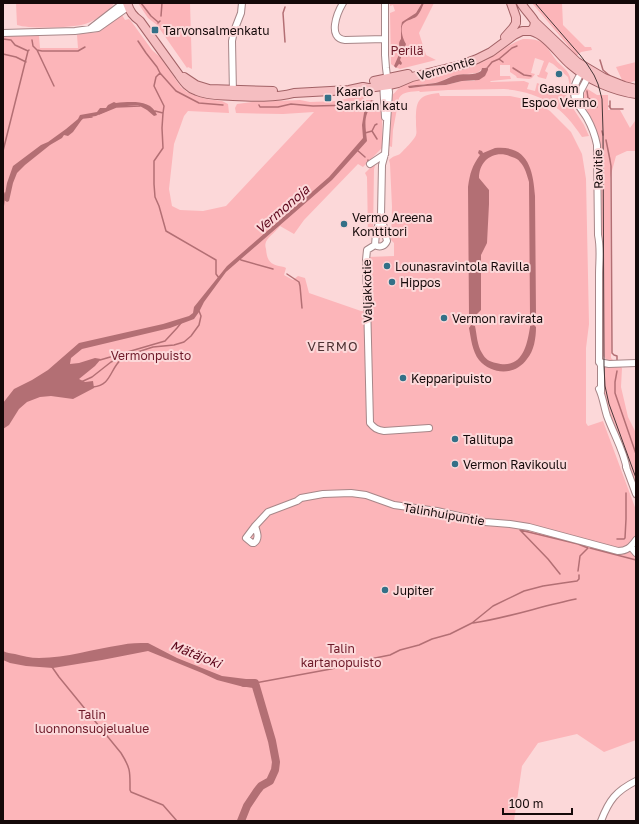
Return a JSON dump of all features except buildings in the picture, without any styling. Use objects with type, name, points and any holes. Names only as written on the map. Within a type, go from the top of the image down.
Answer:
[{"type":"main road","name":"Vermontie","points":[[127,3],[139,14],[140,21],[179,74],[196,85],[233,93],[287,91],[294,93],[349,90],[363,87],[368,88],[475,56],[504,38],[513,28],[516,20]]},
{"type":"main road","points":[[511,3],[516,20],[522,31],[531,31],[540,34],[571,65],[624,86],[636,89]]},
{"type":"main road","points":[[521,3],[535,22],[587,72],[609,88],[629,94],[636,94]]},
{"type":"main road","points":[[516,20],[520,12],[528,13]]},
{"type":"main road","points":[[531,31],[535,22]]},
{"type":"main road","name":"Vermontie","points":[[386,82],[398,83],[412,77],[461,65],[491,52],[522,31]]},
{"type":"street","points":[[3,33],[75,31],[98,28],[125,9],[127,3]]},
{"type":"street","points":[[233,93],[232,41],[241,13],[242,3]]},
{"type":"street","points":[[343,3],[335,24],[335,33],[337,38],[340,40],[385,39]]},
{"type":"street","points":[[385,3],[386,82]]},
{"type":"street","name":"Ravitie","points":[[587,72],[575,85],[573,94],[575,101],[590,123],[596,137],[597,145],[598,235],[600,245],[599,362],[601,392],[605,409],[625,458],[627,470],[636,494]]},
{"type":"street","name":"Valjakkotie","points":[[375,245],[376,233],[381,215],[382,165],[385,154],[386,128],[386,82]]},
{"type":"street","points":[[370,164],[385,154]]},
{"type":"street","name":"Valjakkotie","points":[[375,245],[382,247],[386,244],[387,240],[381,215]]},
{"type":"street","name":"Valjakkotie","points":[[375,245],[367,250],[365,270],[370,423],[373,428],[384,431],[429,428]]},
{"type":"street","points":[[599,362],[609,364],[636,363]]},
{"type":"street","name":"Talinhuipuntie","points":[[255,526],[268,512],[301,498],[323,494],[351,493],[366,495],[394,505],[432,510],[485,522],[529,527],[618,551],[631,547]]},
{"type":"street","points":[[636,540],[631,547],[636,554]]},
{"type":"street","points":[[601,821],[606,808],[612,799],[624,788],[636,781]]},
{"type":"green space","points":[[16,3],[114,3],[113,6],[106,12],[88,23],[51,28],[17,25]]},
{"type":"green space","points":[[138,3],[190,3],[192,69],[187,68],[157,25],[148,18]]},
{"type":"green space","name":"Perilä","points":[[390,3],[434,3],[419,33],[426,55],[436,60],[400,69],[391,64],[390,13],[395,11],[393,5],[390,6]]},
{"type":"green space","points":[[532,3],[562,3],[563,25],[585,47],[591,47],[592,50],[581,52],[576,55]]},
{"type":"green space","points":[[122,15],[125,20],[129,19],[131,21],[152,50],[160,57],[181,87],[187,92],[199,97],[222,101],[228,104],[229,113],[188,111],[184,116],[174,144],[169,189],[172,206],[180,210],[203,211],[226,206],[314,112],[283,114],[236,113],[235,108],[237,104],[300,100],[310,102],[337,101],[363,95],[364,100],[371,100],[378,103],[382,117],[382,148],[363,167],[358,164],[304,220],[294,234],[280,226],[265,244],[267,257],[270,262],[286,268],[284,275],[293,280],[298,276],[305,278],[309,293],[361,311],[369,311],[368,257],[394,256],[394,243],[391,240],[392,207],[389,160],[400,154],[415,137],[417,106],[421,98],[439,93],[440,96],[510,96],[534,101],[550,111],[571,132],[582,154],[586,179],[589,324],[586,348],[586,423],[588,426],[603,421],[636,510],[636,740],[604,752],[577,734],[538,743],[522,766],[514,821],[3,821],[3,36],[38,35],[40,48],[78,48],[77,35],[100,31]]},
{"type":"green space","points":[[523,39],[533,39],[542,42],[549,49],[556,60],[568,72],[571,79],[570,86],[568,77],[549,62],[545,71],[548,73],[546,79],[538,77],[537,75],[539,75],[544,61],[535,58],[531,73],[535,74],[532,78],[517,78],[510,72],[510,65],[500,65],[500,76],[510,76],[511,79],[490,82],[524,81],[529,83],[527,89],[535,91],[537,83],[565,93],[589,136],[582,137],[575,126],[559,109],[540,98],[529,94],[504,89],[419,91],[405,93],[399,98],[393,130],[392,147],[389,146],[392,95],[398,89],[406,84],[423,78],[480,63]],"holes":[[[488,67],[488,70],[474,81],[462,81],[446,85],[409,88],[409,86],[440,82],[457,75],[477,73],[482,68]]]},
{"type":"green space","points":[[636,62],[636,82],[623,82],[616,67]]},
{"type":"green space","points":[[586,88],[597,95],[608,95],[608,110],[620,110],[630,128],[635,121],[636,122],[636,151],[627,151],[616,156],[610,178],[611,358],[615,362],[608,361],[603,356],[602,349],[600,147],[596,130],[586,110],[584,94]]},
{"type":"green space","points":[[373,165],[375,166],[373,233],[370,236],[368,235],[367,177],[365,173]]},
{"type":"green space","points":[[619,365],[622,368],[621,387],[628,417],[636,433],[636,487],[607,409],[603,394],[603,367]]},
{"type":"shaded area","points":[[422,3],[424,3],[417,16],[405,22],[402,27],[402,34],[406,44],[400,60],[402,63],[396,68],[394,66],[401,50],[399,43],[401,39],[402,22],[416,13]]},
{"type":"shaded area","points":[[488,67],[485,76],[479,80],[411,88],[408,86],[435,83],[460,74],[478,73],[482,68]]},
{"type":"shaded area","points":[[371,100],[374,101],[366,116],[367,141],[332,180],[226,272],[204,302],[194,319],[170,328],[82,349],[71,358],[70,364],[95,358],[101,359],[79,379],[85,382],[93,381],[94,388],[73,399],[51,396],[40,397],[27,402],[19,409],[9,425],[3,429],[3,403],[14,389],[48,370],[79,343],[163,324],[189,316],[193,313],[194,307],[227,266],[329,177],[363,138],[362,125],[364,113]]},
{"type":"shaded area","points":[[114,102],[134,102],[145,104],[150,106],[157,115],[154,116],[138,105],[116,107],[96,116],[83,118],[73,132],[68,136],[64,135],[62,138],[50,145],[17,173],[9,201],[7,202],[4,200],[7,183],[13,166],[66,129],[78,119],[80,115],[97,112],[100,108],[106,108]]},
{"type":"shaded area","points":[[495,148],[515,150],[522,155],[527,161],[533,177],[535,196],[536,315],[532,319],[530,317],[529,182],[525,169],[518,160],[500,154],[494,155],[485,161],[480,172],[479,178],[489,190],[487,243],[481,255],[481,310],[473,318],[469,315],[468,187],[473,166],[480,155],[478,153],[479,150],[483,153]]},
{"type":"shaded area","points":[[471,325],[475,326],[477,340],[482,353],[488,360],[496,363],[512,363],[522,355],[527,342],[530,326],[534,325],[536,327],[536,336],[531,352],[522,365],[510,371],[497,371],[484,365],[475,353],[469,328]]},
{"type":"shaded area","points":[[148,643],[177,658],[222,676],[254,680],[255,683],[253,688],[217,680],[148,651],[53,668],[26,666],[3,660],[3,651],[30,657],[49,658],[124,644]]},
{"type":"waterway","points":[[141,3],[151,16],[158,22]]},
{"type":"waterway","points":[[161,16],[162,3]]},
{"type":"waterway","points":[[285,7],[283,13],[285,42]]},
{"type":"waterway","points":[[3,39],[11,40],[15,45],[28,51]]},
{"type":"waterway","points":[[32,40],[33,46]]},
{"type":"waterway","points":[[138,41],[160,73],[176,91],[199,103],[223,105]]},
{"type":"waterway","points":[[33,46],[37,50],[54,86]]},
{"type":"waterway","points":[[488,67],[492,62],[499,59],[512,48],[517,46]]},
{"type":"waterway","points":[[37,50],[78,51],[85,47]]},
{"type":"waterway","points":[[3,151],[29,50]]},
{"type":"waterway","points":[[3,54],[16,57],[26,62]]},
{"type":"waterway","points":[[499,59],[503,62]]},
{"type":"waterway","points":[[600,60],[603,70],[610,76]]},
{"type":"waterway","points":[[513,68],[524,75],[531,76]]},
{"type":"waterway","points":[[160,73],[156,77],[154,86],[164,106],[162,128],[163,148],[154,161],[155,197],[166,231],[216,260],[216,274],[219,278]]},
{"type":"waterway","points":[[587,91],[588,98],[595,102],[597,107]]},
{"type":"waterway","points":[[610,101],[610,107]]},
{"type":"waterway","points":[[259,105],[260,107],[278,107],[291,104],[313,106],[355,105],[366,109]]},
{"type":"waterway","points":[[99,114],[116,107],[140,106]]},
{"type":"waterway","points":[[609,106],[611,109],[623,109]]},
{"type":"waterway","points":[[155,111],[163,113]]},
{"type":"waterway","points":[[79,121],[83,118],[92,117]]},
{"type":"waterway","points":[[365,133],[372,131],[377,124]]},
{"type":"waterway","points":[[372,131],[377,139]]},
{"type":"waterway","points":[[602,131],[603,135]]},
{"type":"waterway","points":[[606,140],[611,166],[612,353],[617,356],[617,361]]},
{"type":"waterway","points":[[357,150],[365,157]]},
{"type":"waterway","points":[[3,208],[5,193]]},
{"type":"waterway","points":[[239,258],[241,260],[273,269]]},
{"type":"waterway","points":[[287,274],[299,282],[302,308]]},
{"type":"waterway","name":"Vermonoja","points":[[81,382],[92,377],[111,362],[119,358],[153,347],[174,345],[184,342],[191,336],[199,325],[201,316],[199,311]]},
{"type":"waterway","name":"Vermonoja","points":[[100,360],[165,341],[181,323]]},
{"type":"waterway","points":[[93,387],[106,382],[118,363],[124,357]]},
{"type":"waterway","points":[[617,371],[615,393],[636,454]]},
{"type":"waterway","points":[[617,539],[625,538],[626,493]]},
{"type":"waterway","points":[[560,574],[548,559],[520,530],[578,544],[588,548]]},
{"type":"waterway","points":[[578,571],[580,556],[588,548]]},
{"type":"waterway","points":[[590,548],[636,560]]},
{"type":"waterway","points":[[255,683],[331,669],[390,655],[400,650],[450,634],[472,623],[493,606],[524,591],[543,586],[577,581],[579,579],[579,575]]},
{"type":"waterway","points":[[473,623],[576,599]]},
{"type":"waterway","points":[[52,667],[121,753],[127,763],[131,792],[163,805],[177,821]]},
{"type":"waterway","name":"Mätäjoki","points":[[241,821],[247,806],[257,791],[261,786],[270,781],[275,770],[276,762],[272,741],[255,683],[244,683]]},
{"type":"tram line","points":[[535,3],[587,64],[598,84],[602,99],[605,386],[609,404],[636,478]]},
{"type":"place","name":"Tarvonsalmenkatu","points":[[155,30]]},
{"type":"place","name":"Gasum Espoo Vermo","points":[[559,74]]},
{"type":"place","name":"Kaarlo Sarkian katu","points":[[328,98]]},
{"type":"place","name":"Vermo Areena Konttitori","points":[[344,224]]},
{"type":"place","name":"Lounasravintola Ravilla","points":[[387,266]]},
{"type":"place","name":"Hippos","points":[[392,282]]},
{"type":"place","name":"Vermon ravirata","points":[[444,318]]},
{"type":"place","name":"Kepparipuisto","points":[[403,378]]},
{"type":"place","name":"Tallitupa","points":[[455,439]]},
{"type":"place","name":"Vermon Ravikoulu","points":[[455,464]]},
{"type":"place","name":"Jupiter","points":[[385,590]]},
{"type":"district","name":"VERMO","points":[[333,346]]},
{"type":"park label","name":"Vermonpuisto","points":[[151,355]]},
{"type":"park label","name":"Talin kartanopuisto","points":[[341,655]]},
{"type":"park label","name":"Talin luonnonsuojelualue","points":[[92,721]]}]
